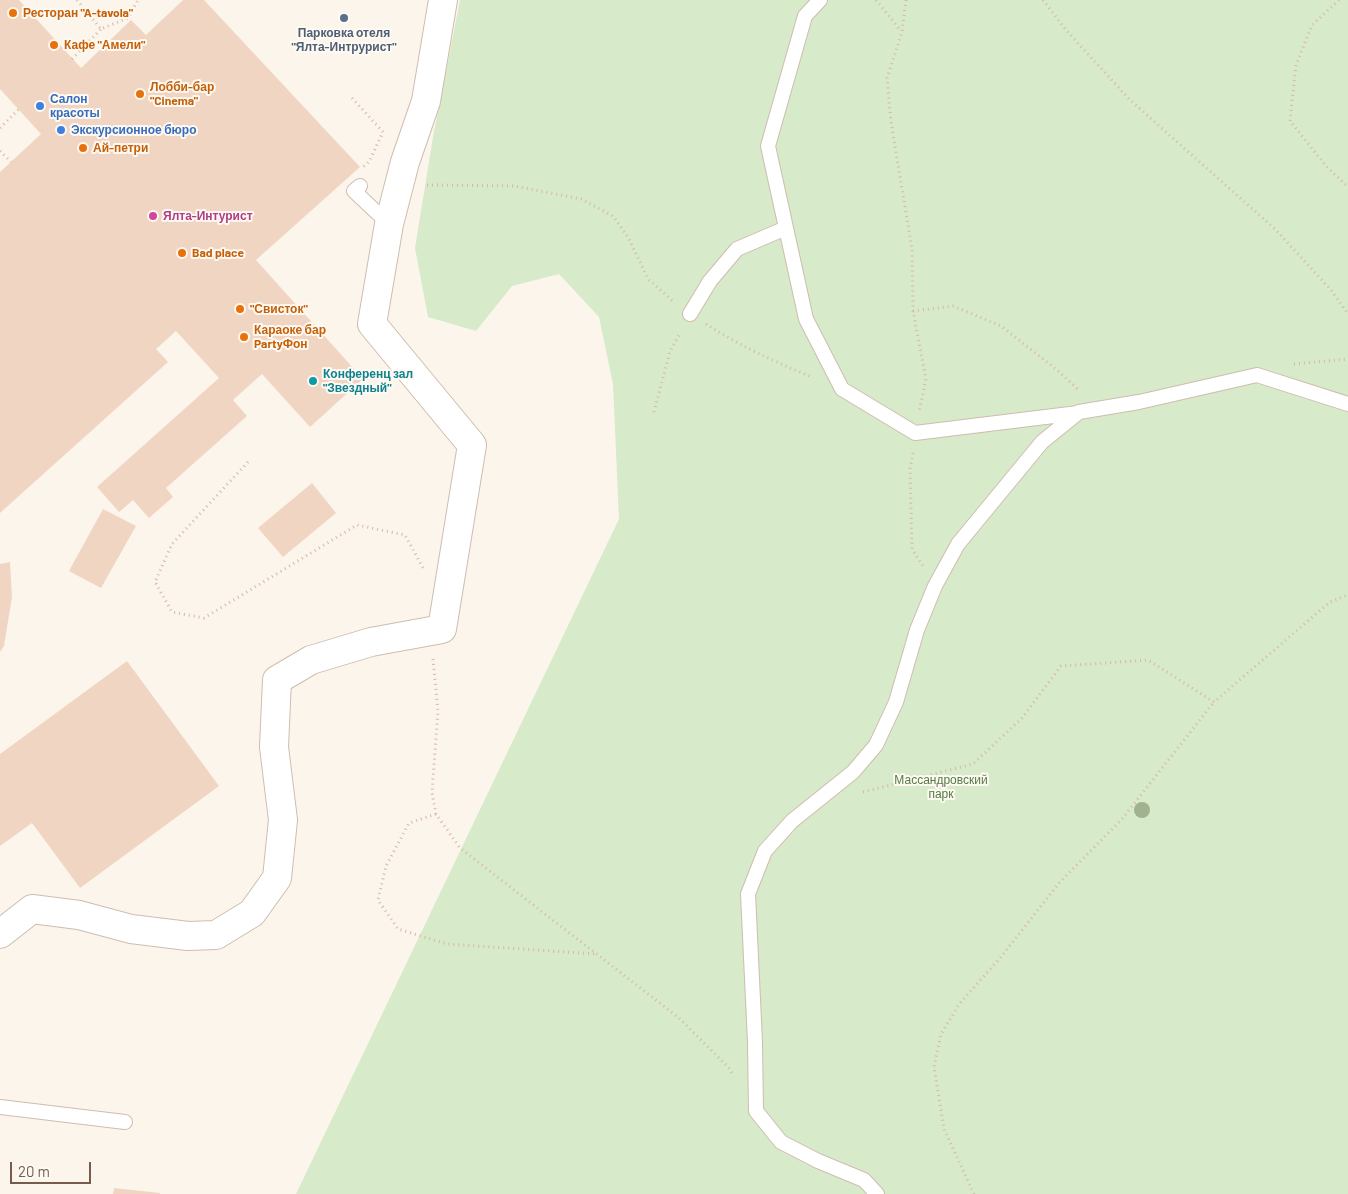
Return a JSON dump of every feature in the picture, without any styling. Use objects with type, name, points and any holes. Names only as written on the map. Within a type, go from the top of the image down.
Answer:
[{"type":"street","points":[[0,934],[32,909],[78,916],[131,929],[188,936],[216,935],[252,913],[276,878],[283,820],[274,747],[277,680],[311,660],[371,642],[442,629],[472,444],[372,324],[389,224],[404,162],[426,102],[443,0]]},
{"type":"lane","points":[[820,0],[805,16],[768,146],[806,319],[842,389],[915,433],[1100,409],[1140,402],[1257,375],[1348,404]]},
{"type":"lane","points":[[360,186],[354,191],[389,224]]},
{"type":"lane","points":[[690,314],[710,280],[738,249],[786,228]]},
{"type":"lane","points":[[877,1194],[864,1180],[818,1161],[781,1142],[756,1112],[755,1042],[748,894],[765,850],[792,821],[853,772],[876,746],[896,702],[917,630],[934,586],[958,544],[1042,442],[1079,412]]},
{"type":"lane","points":[[0,1107],[125,1122]]},
{"type":"path","points":[[77,0],[101,29]]},
{"type":"path","points":[[72,59],[101,29],[128,18],[138,0]]},
{"type":"path","points":[[876,0],[902,32]]},
{"type":"path","points":[[906,0],[902,32],[887,78],[891,122],[912,249],[913,311],[926,379],[910,469],[912,549],[934,586]]},
{"type":"path","points":[[1043,0],[1066,30],[1130,100],[1275,229],[1331,290],[1348,314]]},
{"type":"path","points":[[1339,0],[1312,25],[1296,65],[1290,121],[1326,166],[1348,188]]},
{"type":"path","points":[[352,98],[382,132],[369,162],[353,177],[360,186]]},
{"type":"path","points":[[0,128],[19,109]]},
{"type":"path","points":[[0,151],[11,162]]},
{"type":"path","points":[[399,184],[515,186],[581,200],[613,216],[628,237],[648,278],[690,314],[735,342],[787,367],[842,389]]},
{"type":"path","points":[[913,311],[953,306],[1000,326],[1057,370],[1100,409]]},
{"type":"path","points":[[654,412],[670,351],[690,314]]},
{"type":"path","points":[[1287,364],[1348,359]]},
{"type":"path","points":[[248,462],[172,544],[155,582],[172,612],[204,618],[357,525],[405,534],[425,571]]},
{"type":"path","points":[[974,1194],[944,1130],[934,1067],[941,1034],[960,1003],[1001,957],[1059,883],[1122,819],[1214,702],[1330,602],[1348,595]]},
{"type":"path","points":[[431,630],[438,711],[432,793],[436,814],[460,848],[679,1018],[730,1069],[756,1112]]},
{"type":"path","points":[[824,795],[867,792],[973,764],[1022,718],[1061,666],[1148,660],[1214,702]]},
{"type":"path","points":[[436,814],[409,822],[386,866],[378,900],[398,929],[448,944],[596,954]]},
{"type":"green space","name":"Массандровский парк","points":[[460,0],[1348,0],[1348,1194],[296,1194],[619,519],[613,384],[599,317],[559,274],[512,286],[476,331],[428,317],[415,248],[433,137]]},
{"type":"building","name":"Ялта-Интурист","points":[[0,0],[19,0],[81,68],[131,20],[146,35],[183,0],[204,0],[360,167],[256,260],[363,379],[310,427],[262,374],[233,400],[247,416],[166,488],[173,497],[149,518],[133,500],[119,512],[97,487],[219,378],[176,331],[156,349],[168,362],[0,513],[0,172],[41,134],[0,89]]},
{"type":"building","points":[[312,483],[336,513],[283,557],[258,528]]},
{"type":"building","points":[[103,509],[136,526],[101,588],[69,571]]},
{"type":"building","points":[[10,562],[12,597],[4,646],[0,652],[0,564]]},
{"type":"building","points":[[127,661],[219,786],[80,888],[32,823],[0,846],[0,754]]},
{"type":"building","points":[[114,1188],[160,1193],[160,1194],[113,1194]]},
{"type":"place","name":"Ресторан \"A-tavola\"","points":[[13,13]]},
{"type":"place","name":"Парковка отеля \"Ялта-Интрурист\"","points":[[344,18]]},
{"type":"place","name":"Кафе \"Амели\"","points":[[54,45]]},
{"type":"place","name":"Лобби-бар \"Cinema\"","points":[[140,94]]},
{"type":"place","name":"Салон красоты","points":[[40,106]]},
{"type":"place","name":"Экскурсионное бюро","points":[[61,130]]},
{"type":"place","name":"Ай-петри","points":[[83,148]]},
{"type":"place","name":"Ялта-Интурист","points":[[153,216]]},
{"type":"place","name":"Bad place","points":[[182,253]]},
{"type":"place","name":"\"Свисток\"","points":[[240,309]]},
{"type":"place","name":"Караоке бар PartyФон","points":[[244,337]]},
{"type":"place","name":"Конференц зал \"Звездный\"","points":[[313,381]]}]
